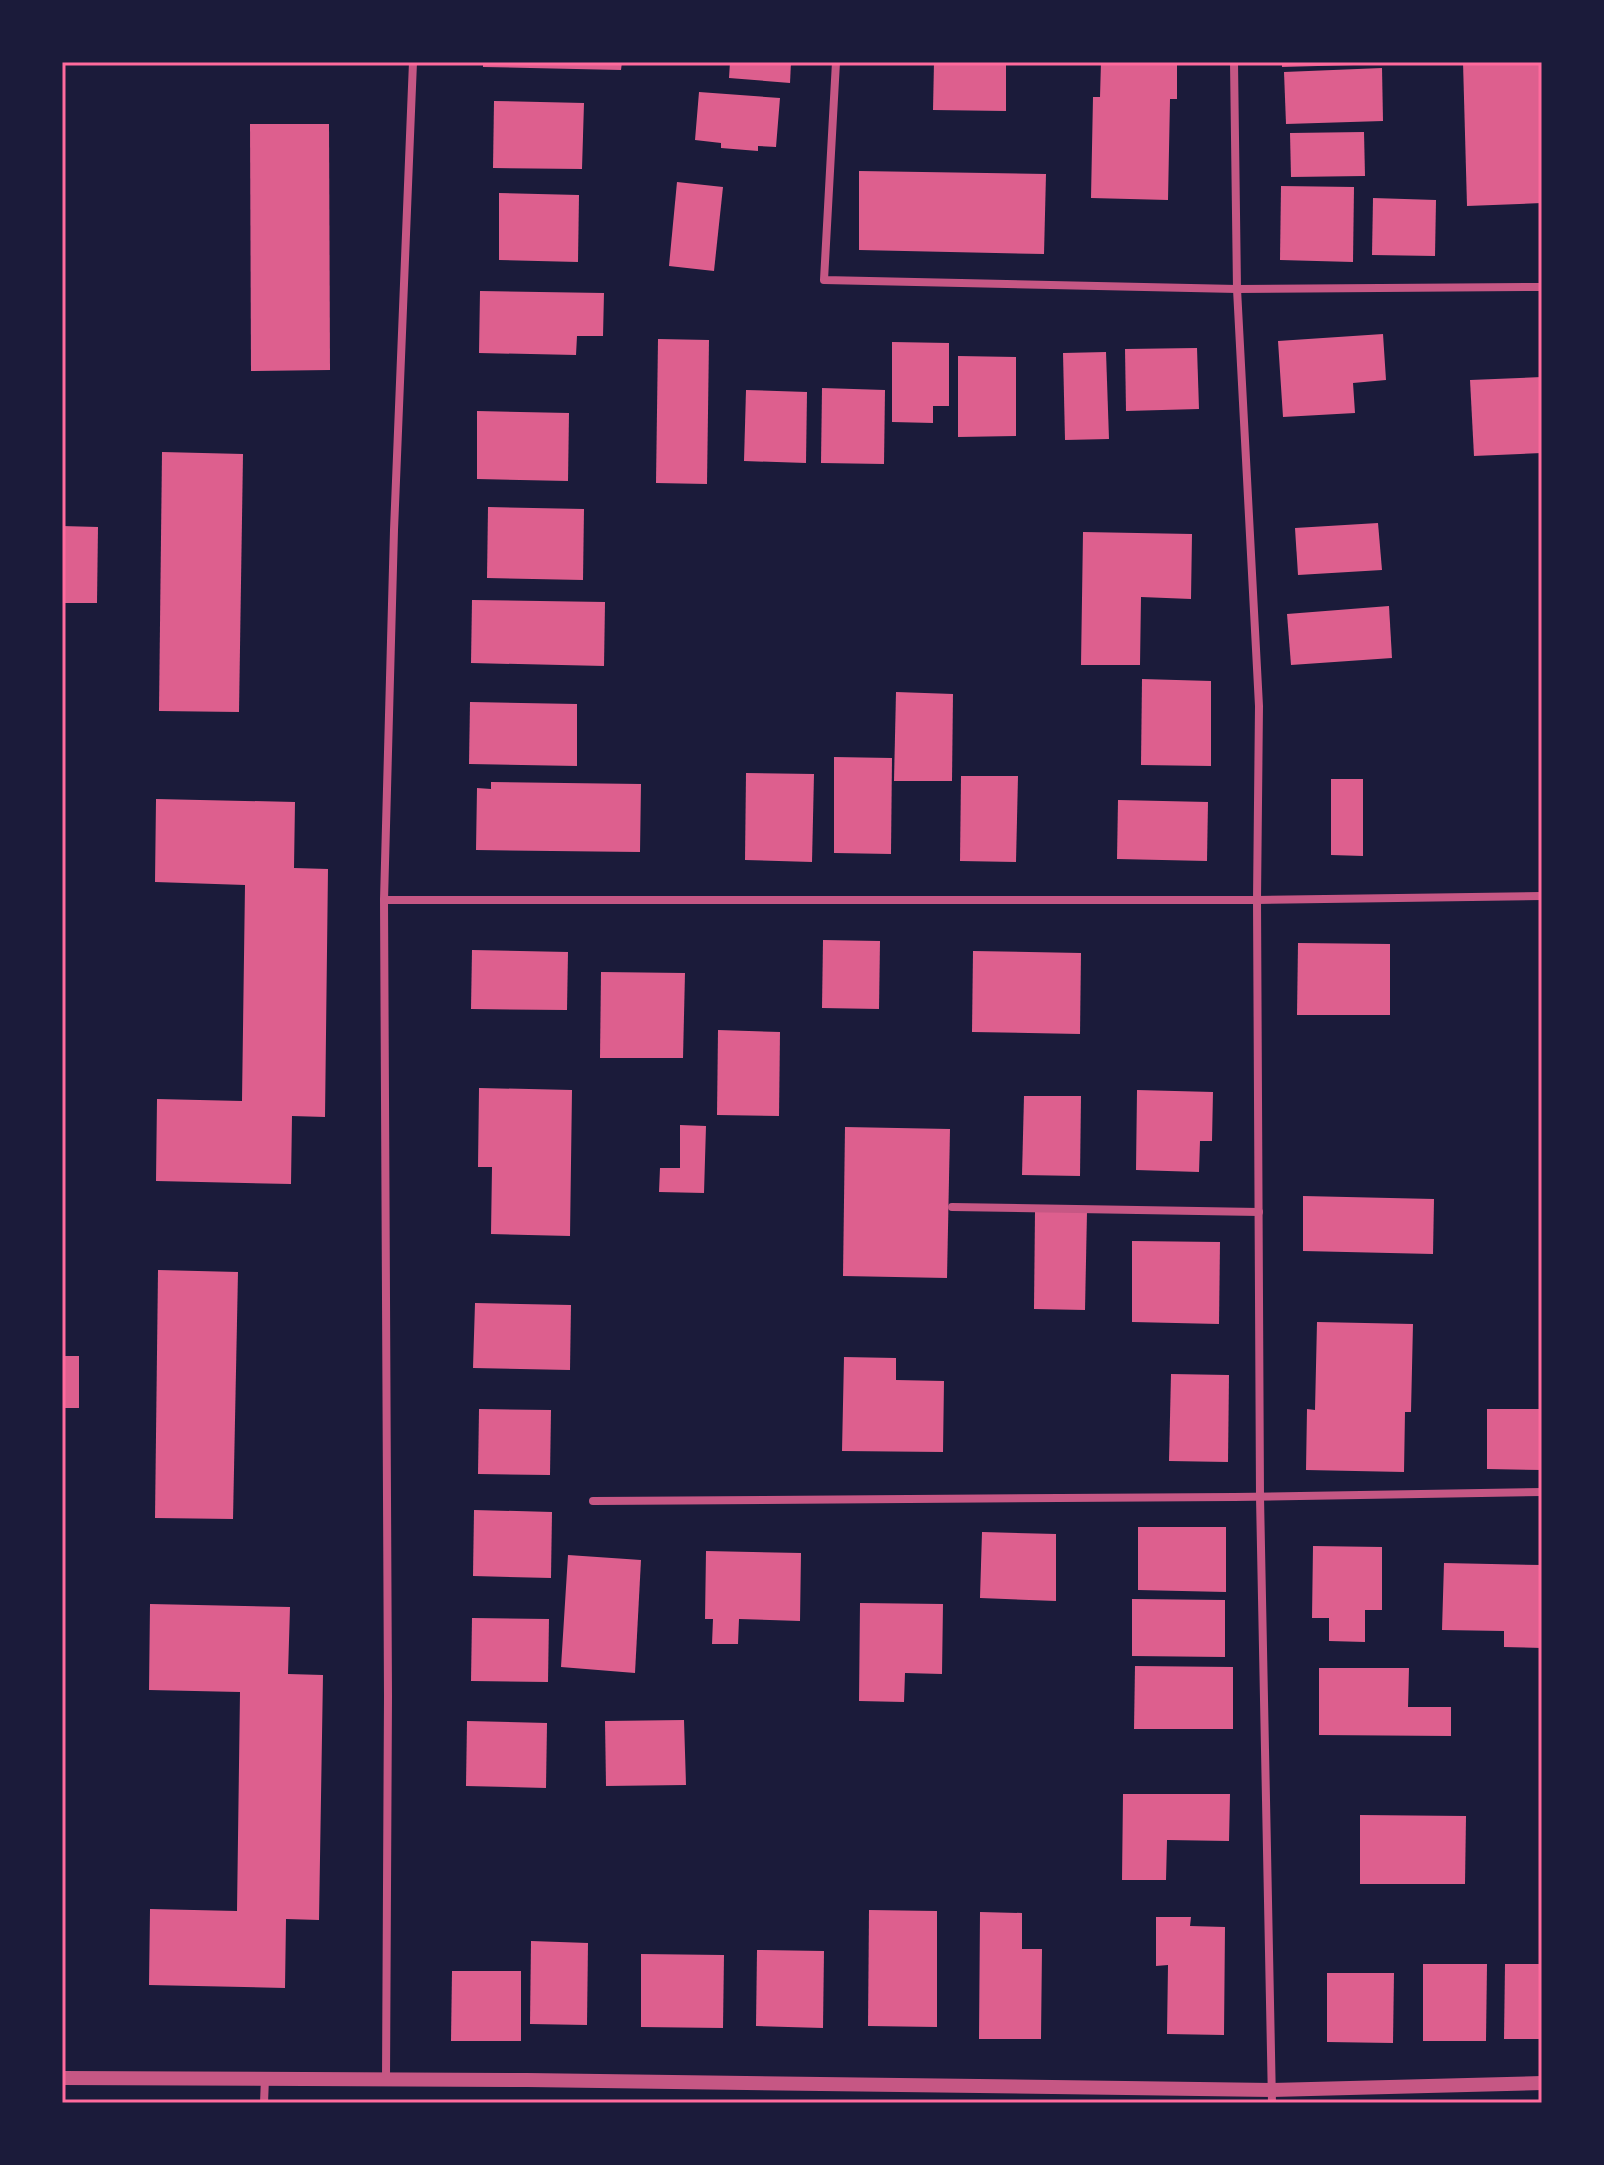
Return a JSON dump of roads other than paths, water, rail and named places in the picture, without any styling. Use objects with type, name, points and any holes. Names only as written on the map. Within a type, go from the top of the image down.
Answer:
[{"type":"street","points":[[386,2080],[388,1680],[384,900],[394,530],[413,62]]},
{"type":"street","points":[[836,62],[824,280],[1237,289],[1542,287]]},
{"type":"street","points":[[1234,62],[1237,289],[1259,706],[1260,1497],[1272,2096]]},
{"type":"street","points":[[384,900],[1257,900],[1542,896]]},
{"type":"street","points":[[952,1207],[1259,1212]]},
{"type":"street","points":[[593,1501],[1542,1492]]},
{"type":"street","points":[[62,2078],[527,2080],[1272,2096],[1542,2083]]},
{"type":"street","points":[[264,2103],[265,2078]]}]
